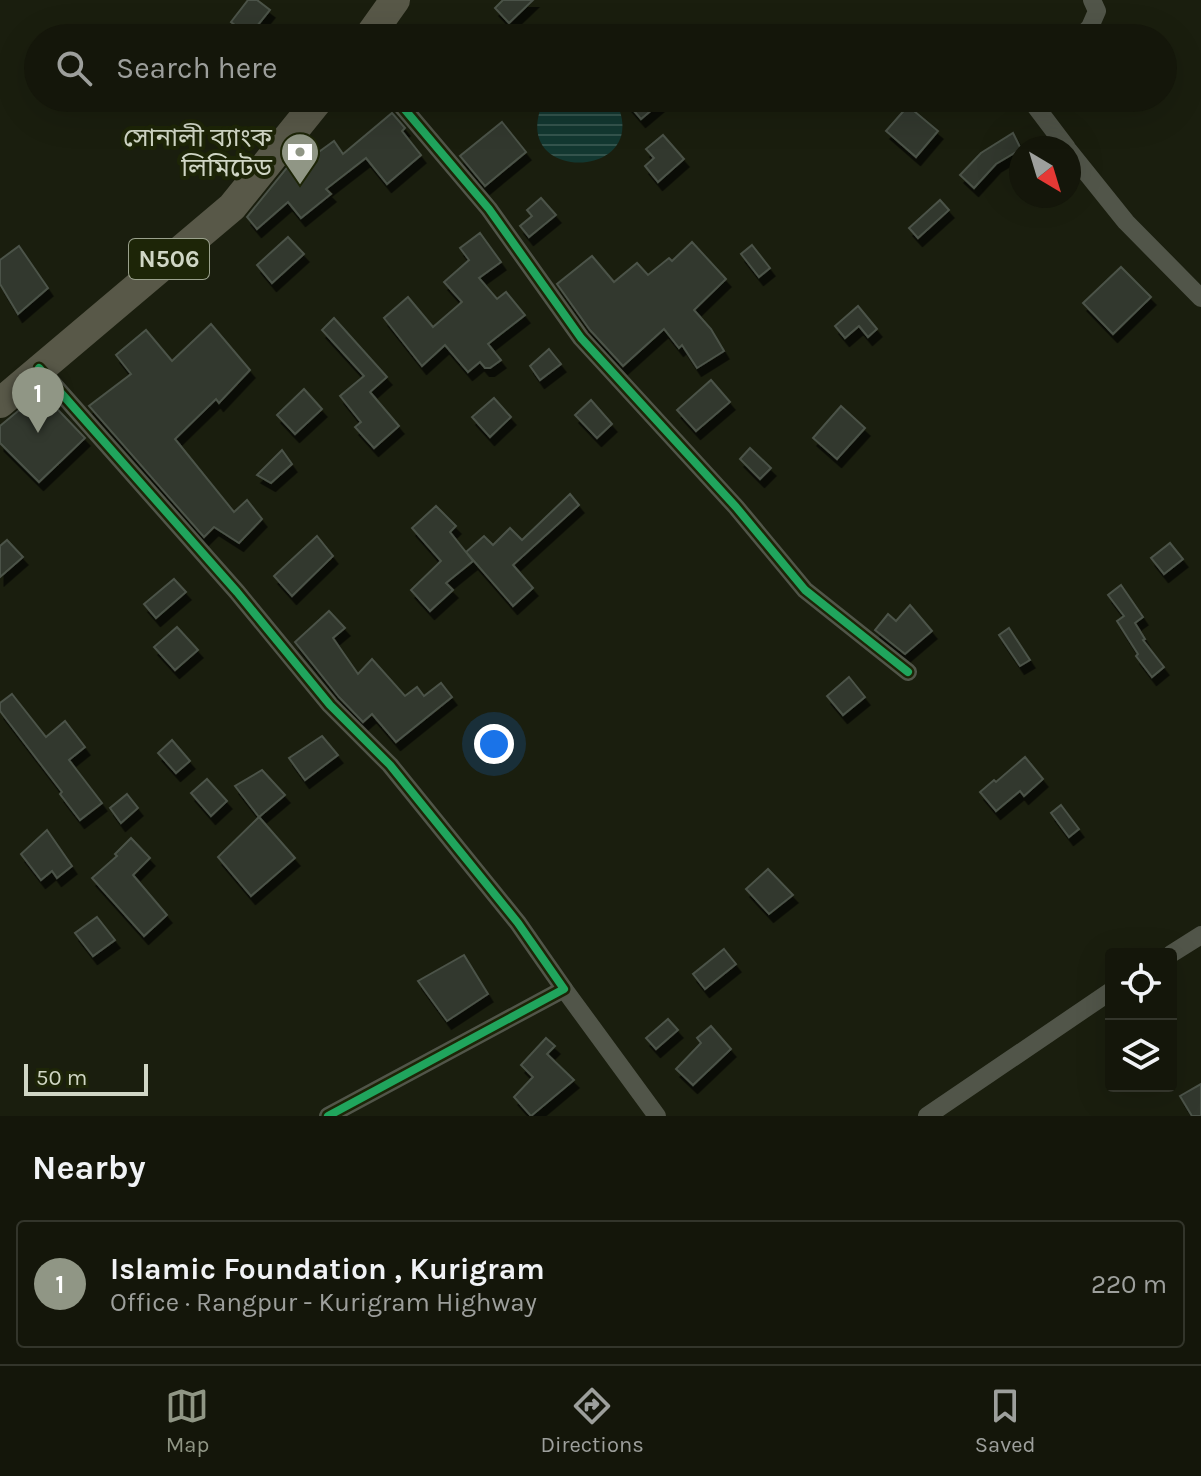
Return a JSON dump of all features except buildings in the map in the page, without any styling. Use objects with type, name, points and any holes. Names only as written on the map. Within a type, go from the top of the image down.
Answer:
[{"type":"highway","points":[[378,24],[395,0]]},
{"type":"highway","name":"N506","points":[[0,403],[232,207],[309,112]]},
{"type":"street","points":[[1091,24],[1097,11],[1092,0]]},
{"type":"street","points":[[407,112],[489,209],[581,338],[736,507],[805,590],[908,672]]},
{"type":"street","points":[[1040,112],[1058,136]]},
{"type":"street","points":[[1081,166],[1126,222],[1201,298]]},
{"type":"street","points":[[39,368],[237,592],[330,705],[390,765],[518,923],[657,1116]]},
{"type":"street","points":[[1177,950],[1201,935]]},
{"type":"street","points":[[328,1116],[564,989]]},
{"type":"street","points":[[927,1116],[1105,995]]},
{"type":"water","points":[[541,112],[618,112],[622,125],[616,146],[601,158],[580,162],[560,159],[544,147],[537,127]]},
{"type":"cycle path","points":[[407,112],[489,209],[581,338],[736,507],[805,590],[908,672]]},
{"type":"cycle path","points":[[39,368],[237,592],[330,705],[390,765],[518,923],[564,989],[328,1116]]},
{"type":"place","name":"সোনালী ব্যাংক লিমিটেড","points":[[300,186]]},
{"type":"place","name":"Islamic Foundation , Kurigram","points":[[38,433]]}]
